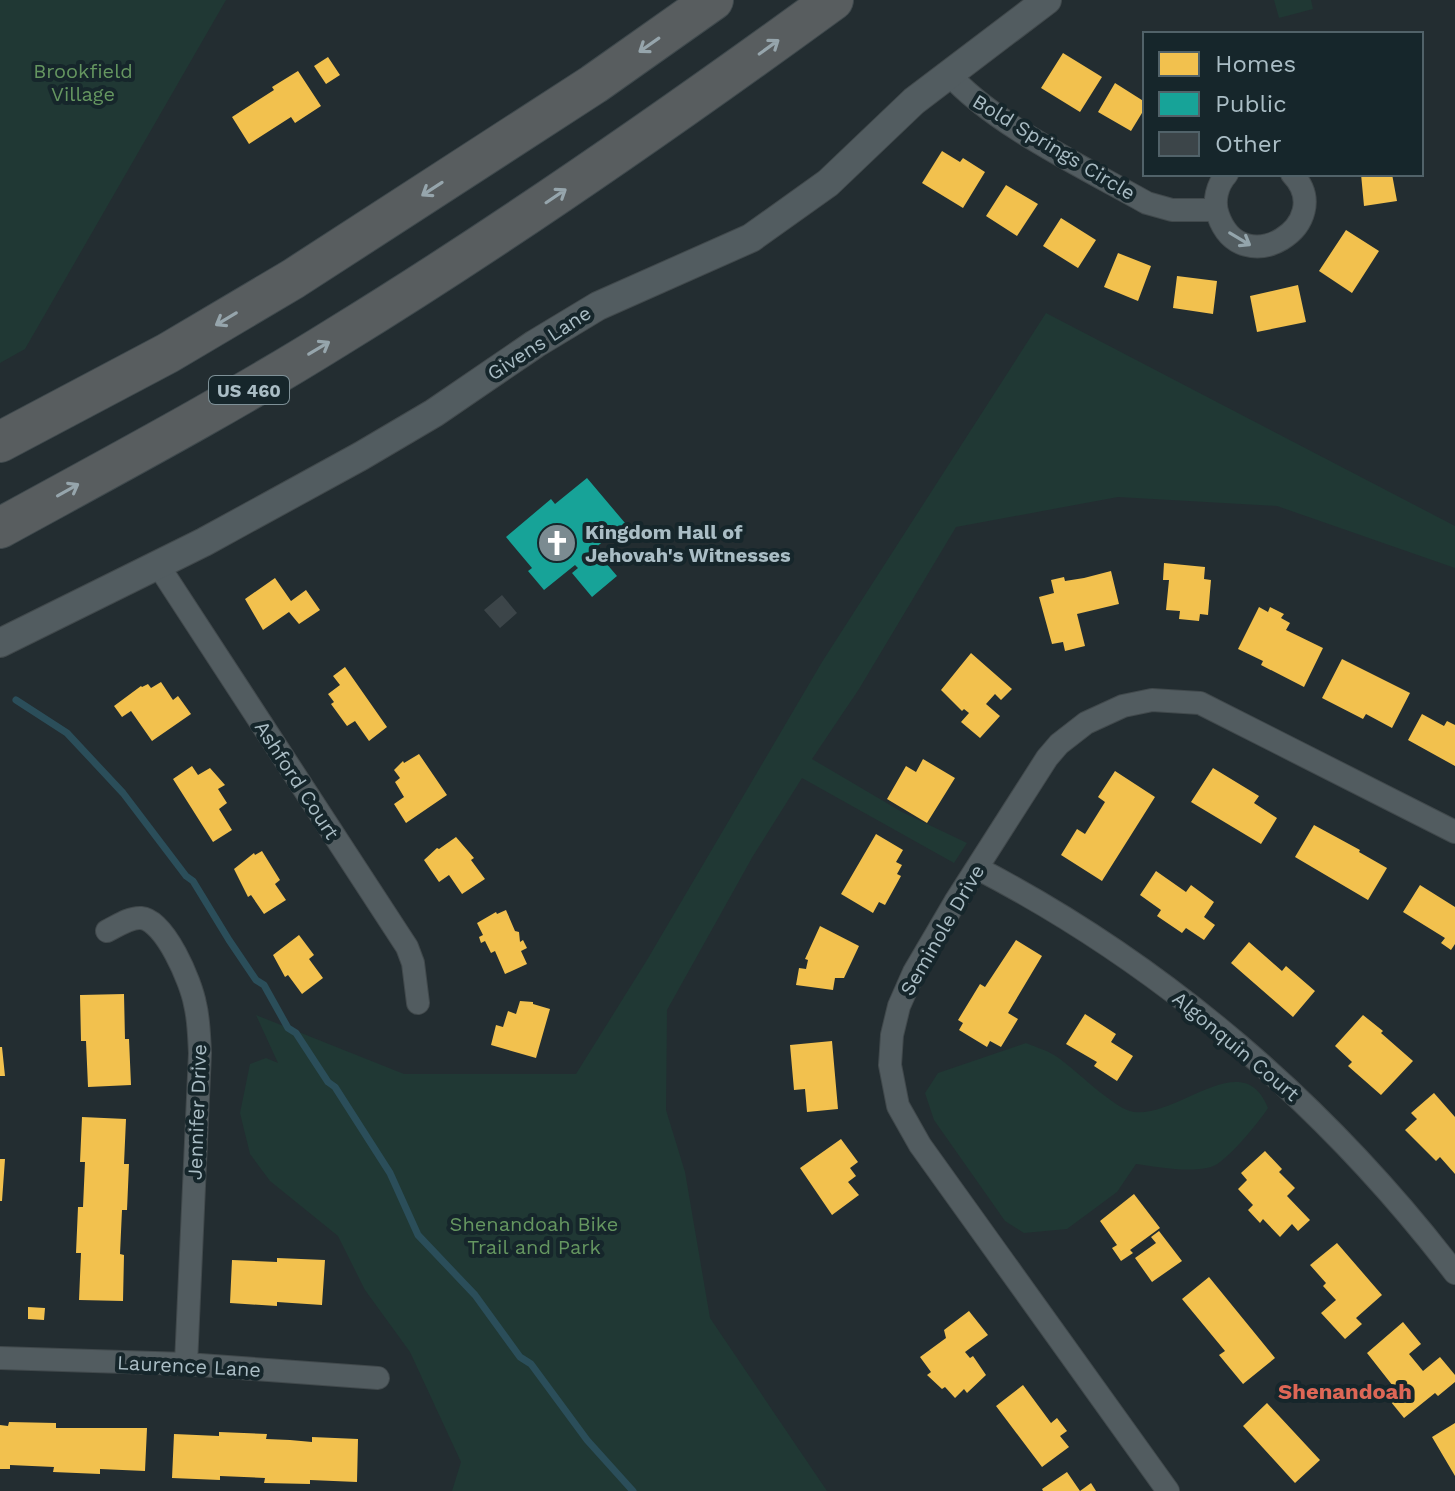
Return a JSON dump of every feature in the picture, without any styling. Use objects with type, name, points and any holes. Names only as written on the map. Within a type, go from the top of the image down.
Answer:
[{"type":"highway","points":[[0,442],[168,353],[293,279],[594,84],[713,0]]},
{"type":"highway","name":"US 460","points":[[0,528],[209,414],[335,339],[491,240],[634,143],[833,0]]},
{"type":"street","name":"Givens Lane","points":[[0,643],[256,514],[386,442],[598,306],[751,238],[828,183],[914,101],[1047,0]]},
{"type":"street","name":"Bold Springs Circle","points":[[948,73],[964,92],[1002,119],[1147,203],[1172,210],[1216,210]]},
{"type":"street","points":[[1226,176],[1217,193],[1216,210],[1223,226],[1235,239],[1251,246],[1268,246],[1284,240],[1296,228],[1303,212],[1303,195],[1293,176]]},
{"type":"street","name":"Ashford Court","points":[[158,565],[407,947],[413,963],[418,1003]]},
{"type":"street","name":"Seminole Drive","points":[[1168,1491],[938,1172],[898,1106],[890,1065],[892,1035],[899,1006],[914,972],[1047,758],[1071,732],[1123,706],[1152,700],[1200,703],[1455,832]]},
{"type":"street","name":"Algonquin Court","points":[[977,868],[1098,939],[1234,1040],[1342,1140],[1394,1197],[1455,1273]]},
{"type":"street","name":"Jennifer Drive","points":[[107,931],[136,918],[157,925],[183,971],[198,1017],[200,1053],[186,1364]]},
{"type":"street","name":"Laurence Lane","points":[[0,1358],[186,1364],[378,1378]]},
{"type":"green space","name":"Brookfield Village","points":[[0,0],[226,0],[25,349],[0,363]]},
{"type":"green space","points":[[1274,0],[1311,0],[1313,9],[1279,18]]},
{"type":"green space","name":"Shenandoah Bike Trail and Park","points":[[1046,313],[1455,526],[1455,568],[1277,506],[1118,497],[956,527],[859,689],[812,759],[902,812],[967,843],[954,863],[802,778],[753,856],[667,1010],[666,1110],[685,1172],[710,1318],[827,1491],[452,1491],[461,1462],[410,1352],[365,1290],[338,1236],[270,1181],[250,1154],[240,1113],[250,1064],[266,1058],[278,1063],[256,1015],[404,1074],[576,1074],[647,960],[822,662]]},
{"type":"green space","points":[[1026,1043],[1054,1055],[1115,1104],[1134,1112],[1152,1111],[1227,1083],[1243,1083],[1257,1090],[1268,1108],[1242,1141],[1217,1164],[1173,1169],[1136,1164],[1117,1192],[1067,1229],[1024,1233],[1005,1221],[934,1120],[925,1093],[938,1073]]},
{"type":"building: Homes","points":[[1063,53],[1102,77],[1080,112],[1041,88]]},
{"type":"building: Homes","points":[[328,57],[340,75],[326,84],[314,66]]},
{"type":"building: Homes","points":[[298,71],[321,106],[295,123],[291,117],[249,144],[232,117]]},
{"type":"building: Homes","points":[[1115,83],[1143,101],[1143,111],[1131,131],[1098,112]]},
{"type":"building: Homes","points":[[942,151],[960,162],[963,158],[985,172],[963,208],[922,183]]},
{"type":"building: Homes","points":[[1361,176],[1392,176],[1397,201],[1364,206]]},
{"type":"building: Homes","points":[[1006,185],[1038,204],[1017,236],[986,216]]},
{"type":"building: Homes","points":[[1061,218],[1096,240],[1078,268],[1043,246]]},
{"type":"building: Homes","points":[[1346,230],[1379,251],[1352,293],[1319,271]]},
{"type":"building: Homes","points":[[1118,253],[1151,266],[1138,301],[1104,287]]},
{"type":"building: Homes","points":[[1177,276],[1217,281],[1213,314],[1173,308]]},
{"type":"building: Homes","points":[[1298,285],[1306,322],[1257,332],[1250,296]]},
{"type":"building: Homes","points":[[1164,563],[1205,567],[1204,579],[1211,580],[1208,615],[1200,614],[1199,621],[1179,619],[1180,611],[1166,610],[1169,580],[1163,580]]},
{"type":"building: Homes","points":[[1111,571],[1119,604],[1077,614],[1085,646],[1065,651],[1063,642],[1052,644],[1039,597],[1054,593],[1051,580],[1064,577],[1065,581]]},
{"type":"building: Homes","points":[[275,578],[291,601],[306,590],[320,610],[299,624],[289,612],[263,630],[245,599]]},
{"type":"building: Homes","points":[[1259,607],[1268,612],[1270,607],[1284,614],[1281,618],[1290,623],[1286,630],[1323,648],[1304,687],[1238,649]]},
{"type":"building: Homes","points":[[971,653],[1012,689],[1001,700],[995,694],[986,704],[1000,716],[980,738],[961,722],[969,713],[964,709],[962,711],[941,690]]},
{"type":"building: Homes","points":[[1342,659],[1410,693],[1392,728],[1366,714],[1363,719],[1322,698]]},
{"type":"building: Homes","points":[[345,667],[387,727],[369,741],[355,721],[347,726],[331,704],[334,702],[328,694],[340,685],[333,676]]},
{"type":"building: Homes","points":[[161,682],[173,700],[178,696],[191,714],[152,741],[131,711],[122,717],[114,706],[141,686],[148,684],[151,688]]},
{"type":"building: Homes","points":[[1422,714],[1444,726],[1447,721],[1455,725],[1455,766],[1408,740]]},
{"type":"building: Homes","points":[[419,754],[447,795],[406,823],[394,804],[404,797],[395,782],[400,778],[394,770],[403,761]]},
{"type":"building: Homes","points":[[923,759],[955,778],[927,823],[887,799],[906,766],[916,772]]},
{"type":"building: Homes","points":[[192,766],[198,775],[210,768],[225,785],[218,789],[227,803],[219,809],[232,830],[213,842],[173,779]]},
{"type":"building: Homes","points":[[1213,768],[1259,796],[1254,803],[1277,818],[1261,844],[1191,802]]},
{"type":"building: Homes","points":[[1115,771],[1155,797],[1102,881],[1061,855],[1077,829],[1085,834],[1105,802],[1098,797]]},
{"type":"building: Homes","points":[[1314,825],[1387,868],[1368,900],[1295,857]]},
{"type":"building: Homes","points":[[876,834],[903,850],[896,862],[902,865],[897,874],[901,876],[885,905],[879,902],[873,913],[841,894]]},
{"type":"building: Homes","points":[[456,837],[474,858],[471,860],[485,879],[462,894],[449,875],[439,882],[424,860]]},
{"type":"building: Homes","points":[[262,851],[280,880],[275,884],[286,900],[264,914],[251,895],[248,897],[234,869],[254,853]]},
{"type":"building: Homes","points":[[1156,871],[1186,892],[1191,885],[1214,902],[1204,917],[1215,925],[1204,940],[1186,928],[1182,933],[1157,916],[1161,910],[1140,895]]},
{"type":"building: Homes","points":[[1420,885],[1455,907],[1455,944],[1451,950],[1441,943],[1445,938],[1403,912]]},
{"type":"building: Homes","points":[[506,910],[515,931],[519,932],[520,942],[523,940],[527,948],[521,951],[527,964],[505,974],[495,951],[491,953],[485,941],[481,943],[479,937],[483,935],[477,923]]},
{"type":"building: Homes","points":[[820,926],[859,946],[844,978],[835,978],[833,990],[796,985],[799,968],[806,969],[808,960],[805,959]]},
{"type":"building: Homes","points":[[299,935],[314,955],[309,959],[323,978],[302,994],[288,975],[285,977],[273,955]]},
{"type":"building: Homes","points":[[1016,940],[1042,956],[1008,1013],[1018,1019],[1001,1047],[990,1041],[987,1047],[959,1030],[963,1023],[958,1020],[980,984],[985,987]]},
{"type":"building: Homes","points":[[1249,942],[1282,971],[1286,966],[1315,991],[1293,1017],[1231,963]]},
{"type":"building: Homes","points":[[124,994],[125,1039],[129,1039],[131,1085],[88,1087],[86,1041],[81,1041],[80,995]]},
{"type":"building: Homes","points":[[520,1001],[550,1009],[536,1058],[491,1045],[496,1025],[503,1027],[508,1011],[516,1014]]},
{"type":"building: Homes","points":[[1085,1014],[1116,1034],[1111,1042],[1133,1056],[1117,1081],[1094,1066],[1097,1062],[1066,1044]]},
{"type":"building: Homes","points":[[1363,1015],[1413,1061],[1381,1095],[1348,1066],[1352,1062],[1335,1046]]},
{"type":"building: Homes","points":[[832,1041],[838,1109],[807,1112],[805,1089],[794,1090],[790,1045]]},
{"type":"building: Homes","points":[[2,1047],[5,1076],[0,1076]]},
{"type":"building: Homes","points":[[1434,1093],[1455,1117],[1455,1174],[1440,1157],[1436,1161],[1405,1130],[1417,1119],[1411,1113]]},
{"type":"building: Homes","points":[[82,1117],[126,1119],[124,1164],[129,1164],[127,1210],[122,1210],[120,1254],[124,1255],[123,1301],[79,1300],[81,1253],[76,1253],[78,1207],[83,1207],[85,1162],[80,1162]]},
{"type":"building: Homes","points":[[841,1139],[858,1162],[850,1168],[856,1176],[848,1182],[859,1195],[832,1215],[800,1168]]},
{"type":"building: Homes","points":[[1265,1151],[1295,1188],[1287,1196],[1310,1220],[1298,1231],[1292,1224],[1280,1237],[1263,1219],[1260,1223],[1248,1210],[1253,1205],[1238,1189],[1247,1180],[1241,1173]]},
{"type":"building: Homes","points":[[0,1159],[5,1159],[2,1201],[0,1201]]},
{"type":"building: Homes","points":[[1134,1194],[1160,1228],[1130,1250],[1133,1253],[1121,1261],[1112,1248],[1117,1245],[1100,1221]]},
{"type":"building: Homes","points":[[1159,1231],[1182,1261],[1152,1282],[1135,1258],[1156,1243],[1151,1237]]},
{"type":"building: Homes","points":[[1337,1243],[1382,1295],[1356,1318],[1362,1324],[1345,1339],[1321,1313],[1336,1300],[1310,1265]]},
{"type":"building: Homes","points":[[277,1258],[325,1260],[322,1305],[230,1303],[232,1260],[277,1262]]},
{"type":"building: Homes","points":[[1209,1277],[1275,1358],[1243,1384],[1219,1355],[1225,1351],[1182,1299]]},
{"type":"building: Homes","points":[[28,1307],[45,1308],[44,1320],[28,1319]]},
{"type":"building: Homes","points":[[969,1311],[988,1335],[965,1352],[970,1358],[973,1356],[986,1375],[967,1393],[964,1389],[955,1398],[927,1375],[931,1372],[920,1357],[946,1338],[944,1330]]},
{"type":"building: Homes","points":[[1403,1322],[1421,1344],[1409,1354],[1423,1371],[1440,1357],[1455,1375],[1455,1382],[1438,1396],[1435,1393],[1404,1418],[1391,1402],[1400,1395],[1367,1353]]},
{"type":"building: Homes","points":[[1023,1385],[1051,1423],[1057,1418],[1067,1431],[1060,1436],[1069,1447],[1042,1467],[996,1406]]},
{"type":"building: Homes","points":[[1267,1403],[1320,1460],[1295,1483],[1243,1426]]},
{"type":"building: Homes","points":[[9,1422],[56,1423],[56,1428],[147,1428],[145,1471],[100,1469],[100,1474],[53,1472],[54,1467],[10,1465],[10,1469],[0,1469],[0,1425],[8,1426]]},
{"type":"building: Homes","points":[[1455,1423],[1455,1476],[1432,1437]]},
{"type":"building: Homes","points":[[219,1432],[267,1434],[266,1439],[312,1442],[312,1437],[358,1439],[357,1482],[310,1480],[310,1484],[264,1483],[265,1478],[220,1476],[220,1480],[172,1478],[174,1434],[219,1436]]},
{"type":"building: Homes","points":[[1067,1472],[1080,1491],[1043,1491],[1042,1489]]},
{"type":"building: Homes","points":[[1091,1483],[1096,1491],[1080,1491]]},
{"type":"building: Public","name":"Kingdom Hall of Jehovah's Witnesses","points":[[587,478],[625,523],[594,549],[617,576],[592,597],[572,573],[578,568],[575,565],[544,590],[528,571],[532,568],[506,537],[551,499],[555,504]]},
{"type":"building: Other","points":[[502,595],[517,613],[500,628],[484,610]]},
{"type":"waterway","points":[[16,700],[67,733],[123,793],[193,881],[256,980],[264,985],[288,1028],[296,1033],[328,1082],[335,1087],[390,1173],[418,1235],[475,1295],[520,1357],[531,1364],[587,1440],[633,1491]]},
{"type":"place","name":"Kingdom Hall of Jehovah's Witnesses","points":[[557,543]]},
{"type":"district","name":"Shenandoah","points":[[1345,1391]]}]
